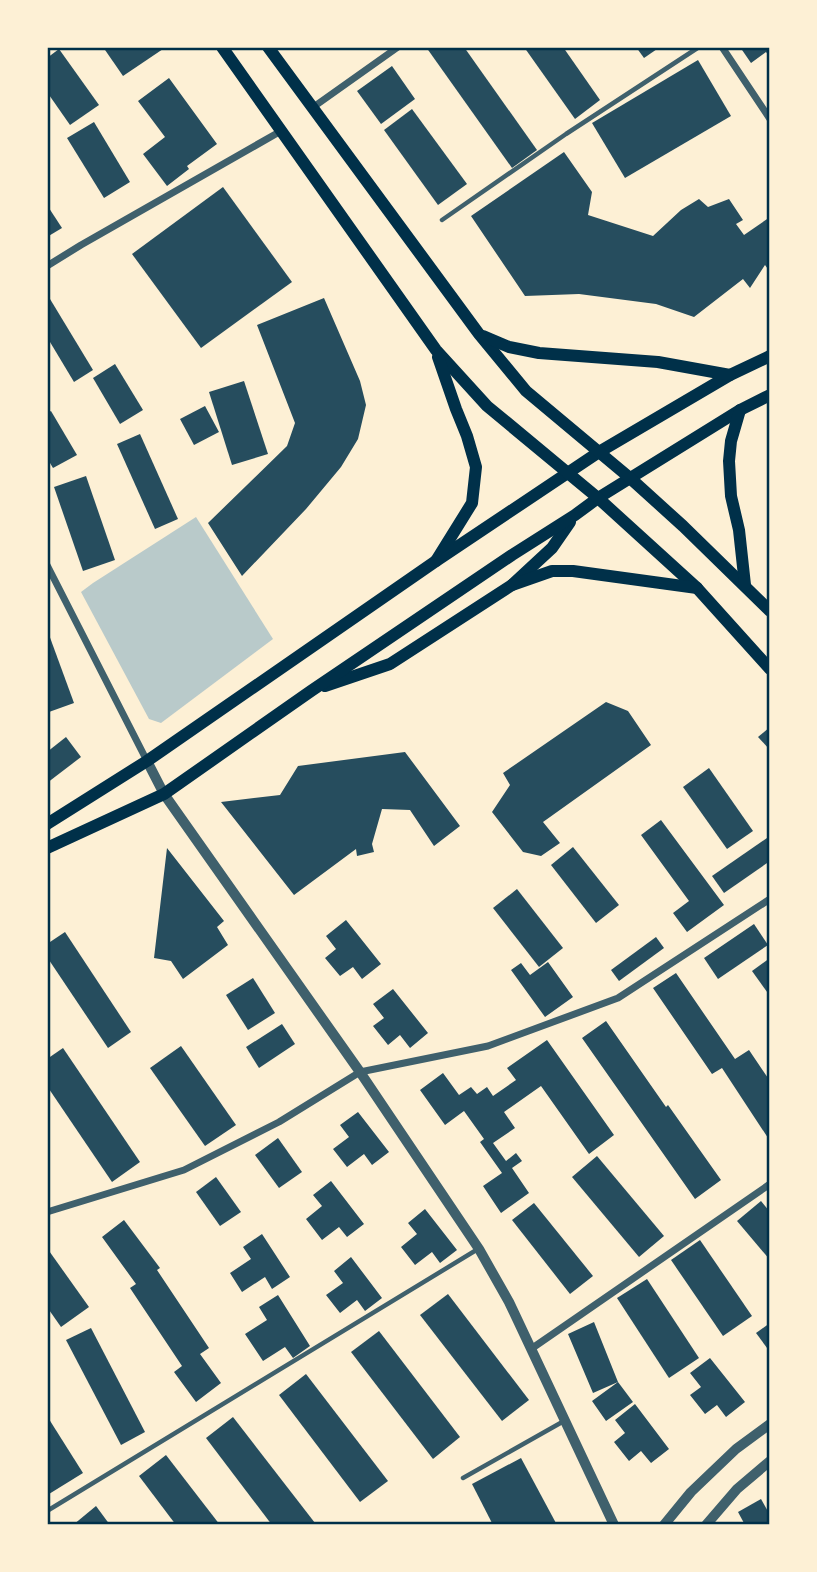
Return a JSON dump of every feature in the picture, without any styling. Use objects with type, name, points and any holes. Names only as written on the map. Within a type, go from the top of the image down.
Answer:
[{"type":"main road","points":[[222,47],[436,350],[486,406],[598,498],[697,588],[770,669]]},
{"type":"main road","points":[[268,47],[479,334],[526,391],[630,478],[770,611]]},
{"type":"main road","points":[[479,334],[509,347],[540,354],[658,362],[730,375]]},
{"type":"main road","points":[[436,350],[476,467],[472,503],[436,561]]},
{"type":"main road","points":[[47,824],[148,761],[566,473],[730,375],[770,356]]},
{"type":"main road","points":[[47,848],[163,794],[598,498],[740,410],[770,395]]},
{"type":"main road","points":[[740,410],[731,441],[729,461],[731,496],[739,530],[745,585]]},
{"type":"main road","points":[[311,691],[390,664],[512,585],[552,548],[575,515]]},
{"type":"main road","points":[[512,585],[552,571],[573,571],[697,588]]},
{"type":"street","points":[[311,109],[398,47]]},
{"type":"street","points":[[722,47],[770,119]]},
{"type":"street","points":[[47,266],[281,131]]},
{"type":"street","points":[[47,565],[163,794],[360,1072],[479,1249],[509,1302],[614,1525]]},
{"type":"street","points":[[47,1212],[184,1170],[279,1122],[360,1072],[488,1046],[618,998],[770,899]]},
{"type":"street","points":[[531,1349],[770,1184]]},
{"type":"street","points":[[664,1525],[691,1492],[736,1449],[770,1424]]},
{"type":"street","points":[[706,1525],[737,1489],[770,1461]]},
{"type":"lane","points":[[442,220],[699,47]]},
{"type":"lane","points":[[47,1511],[479,1249]]},
{"type":"lane","points":[[463,1478],[565,1421]]},
{"type":"shaded area","points":[[196,517],[273,639],[161,723],[149,719],[81,592]]},
{"type":"building","points":[[103,47],[166,47],[123,76]]},
{"type":"building","points":[[426,47],[464,47],[537,150],[512,168]]},
{"type":"building","points":[[524,47],[563,47],[600,100],[575,119]]},
{"type":"building","points":[[636,47],[660,47],[644,58]]},
{"type":"building","points":[[740,47],[770,47],[770,57],[766,52],[751,63]]},
{"type":"building","points":[[59,49],[99,105],[70,125],[47,92],[47,58]]},
{"type":"building","points":[[698,60],[731,116],[625,178],[592,123]]},
{"type":"building","points":[[392,66],[415,99],[381,124],[357,91]]},
{"type":"building","points":[[169,78],[217,144],[187,166],[189,169],[167,186],[143,154],[165,137],[138,101]]},
{"type":"building","points":[[412,109],[467,184],[438,205],[384,130]]},
{"type":"building","points":[[94,122],[130,182],[104,198],[67,138]]},
{"type":"building","points":[[564,152],[592,192],[588,215],[653,236],[681,210],[699,199],[708,207],[729,199],[743,220],[736,224],[744,235],[770,217],[770,272],[765,265],[750,288],[743,279],[694,317],[656,304],[579,294],[525,296],[471,216]]},
{"type":"building","points":[[223,187],[292,282],[201,348],[132,254]]},
{"type":"building","points":[[47,205],[62,228],[47,237]]},
{"type":"building","points":[[47,294],[93,370],[74,382],[47,337]]},
{"type":"building","points":[[324,298],[360,381],[366,405],[358,439],[341,467],[306,509],[242,576],[208,523],[287,446],[295,423],[257,325]]},
{"type":"building","points":[[115,364],[143,410],[120,424],[93,378]]},
{"type":"building","points":[[244,381],[268,454],[232,465],[209,392]]},
{"type":"building","points":[[205,406],[219,432],[194,445],[180,419]]},
{"type":"building","points":[[51,411],[77,455],[53,468],[47,458],[47,413]]},
{"type":"building","points":[[140,434],[178,519],[155,529],[117,444]]},
{"type":"building","points":[[86,476],[115,560],[83,571],[54,487]]},
{"type":"building","points":[[48,632],[74,703],[49,712],[47,707]]},
{"type":"building","points":[[606,702],[628,711],[651,745],[543,822],[560,843],[541,856],[523,852],[492,812],[510,785],[503,773]]},
{"type":"building","points":[[770,727],[770,750],[758,737]]},
{"type":"building","points":[[66,737],[81,757],[47,783],[47,752]]},
{"type":"building","points":[[405,752],[460,826],[434,846],[410,810],[382,809],[372,844],[374,852],[357,856],[356,849],[294,895],[221,802],[280,795],[298,766]]},
{"type":"building","points":[[709,768],[753,831],[727,849],[683,787]]},
{"type":"building","points":[[661,820],[724,905],[687,932],[673,913],[689,901],[641,835]]},
{"type":"building","points":[[767,838],[770,842],[770,861],[724,893],[712,876]]},
{"type":"building","points":[[573,847],[619,905],[596,923],[551,865]]},
{"type":"building","points":[[167,848],[224,921],[217,927],[228,945],[183,979],[171,961],[154,958]]},
{"type":"building","points":[[517,889],[563,948],[539,967],[493,908]]},
{"type":"building","points":[[346,920],[381,964],[362,979],[353,967],[340,976],[325,958],[336,949],[326,936]]},
{"type":"building","points":[[754,924],[768,945],[718,979],[704,958]]},
{"type":"building","points":[[65,932],[131,1032],[108,1048],[47,957],[47,944]]},
{"type":"building","points":[[656,937],[664,948],[619,981],[611,970]]},
{"type":"building","points":[[770,958],[770,996],[752,971]]},
{"type":"building","points":[[548,962],[573,997],[545,1017],[511,970],[521,963],[530,975]]},
{"type":"building","points":[[676,973],[735,1059],[749,1050],[770,1081],[770,1141],[722,1068],[712,1074],[653,988]]},
{"type":"building","points":[[253,978],[275,1013],[248,1030],[226,995]]},
{"type":"building","points":[[393,989],[428,1033],[410,1048],[400,1035],[388,1045],[373,1026],[384,1018],[373,1004]]},
{"type":"building","points":[[606,1021],[721,1180],[695,1199],[582,1038]]},
{"type":"building","points":[[282,1024],[295,1044],[259,1068],[246,1047]]},
{"type":"building","points":[[547,1040],[614,1135],[589,1154],[541,1086],[504,1112],[515,1128],[493,1143],[506,1161],[516,1153],[522,1161],[512,1168],[529,1193],[501,1213],[483,1186],[502,1173],[480,1142],[484,1139],[464,1111],[445,1125],[420,1090],[443,1073],[459,1095],[471,1087],[477,1094],[487,1087],[493,1096],[516,1080],[507,1068]]},
{"type":"building","points":[[181,1046],[236,1125],[205,1146],[150,1068]]},
{"type":"building","points":[[63,1048],[140,1162],[112,1182],[47,1086],[47,1059]]},
{"type":"building","points":[[358,1112],[389,1152],[372,1165],[364,1154],[347,1167],[333,1149],[349,1137],[340,1125]]},
{"type":"building","points":[[278,1138],[302,1172],[279,1188],[255,1155]]},
{"type":"building","points":[[597,1156],[664,1236],[639,1257],[572,1177]]},
{"type":"building","points":[[216,1177],[241,1212],[220,1226],[196,1192]]},
{"type":"building","points":[[331,1181],[364,1224],[347,1237],[339,1227],[322,1240],[306,1219],[322,1206],[313,1195]]},
{"type":"building","points":[[761,1201],[770,1212],[770,1260],[737,1221]]},
{"type":"building","points":[[534,1203],[593,1276],[570,1294],[512,1220]]},
{"type":"building","points":[[425,1209],[457,1250],[440,1263],[432,1252],[415,1265],[401,1247],[417,1234],[408,1223]]},
{"type":"building","points":[[124,1220],[160,1268],[157,1270],[209,1348],[200,1354],[221,1383],[196,1402],[174,1372],[182,1366],[130,1288],[136,1284],[102,1237]]},
{"type":"building","points":[[262,1234],[290,1277],[272,1289],[265,1277],[242,1292],[230,1273],[251,1259],[243,1247]]},
{"type":"building","points":[[700,1240],[752,1316],[723,1336],[671,1260]]},
{"type":"building","points":[[47,1248],[89,1307],[61,1327],[47,1307]]},
{"type":"building","points":[[351,1257],[382,1298],[365,1311],[357,1300],[340,1313],[326,1295],[343,1283],[334,1271]]},
{"type":"building","points":[[647,1279],[699,1358],[669,1378],[617,1298]]},
{"type":"building","points":[[448,1294],[529,1400],[502,1421],[420,1315]]},
{"type":"building","points":[[278,1295],[310,1346],[293,1358],[285,1347],[263,1361],[245,1334],[267,1320],[259,1307]]},
{"type":"building","points":[[594,1322],[618,1382],[593,1393],[568,1334]]},
{"type":"building","points":[[770,1323],[770,1352],[756,1333]]},
{"type":"building","points":[[91,1328],[145,1432],[121,1445],[66,1340]]},
{"type":"building","points":[[379,1331],[460,1437],[433,1459],[351,1352]]},
{"type":"building","points":[[710,1358],[745,1402],[726,1417],[717,1405],[705,1414],[690,1395],[701,1387],[690,1373]]},
{"type":"building","points":[[306,1374],[388,1481],[360,1502],[279,1395]]},
{"type":"building","points":[[618,1382],[633,1402],[606,1421],[592,1401]]},
{"type":"building","points":[[635,1404],[669,1449],[651,1463],[641,1451],[629,1461],[614,1442],[625,1433],[615,1420]]},
{"type":"building","points":[[47,1416],[83,1473],[49,1494],[47,1491]]},
{"type":"building","points":[[233,1417],[315,1523],[313,1525],[272,1525],[206,1438]]},
{"type":"building","points":[[166,1455],[220,1525],[176,1525],[139,1476]]},
{"type":"building","points":[[521,1458],[557,1525],[493,1525],[472,1484]]},
{"type":"building","points":[[761,1499],[770,1515],[770,1525],[745,1525],[738,1512]]},
{"type":"building","points":[[96,1506],[110,1525],[73,1525]]}]
